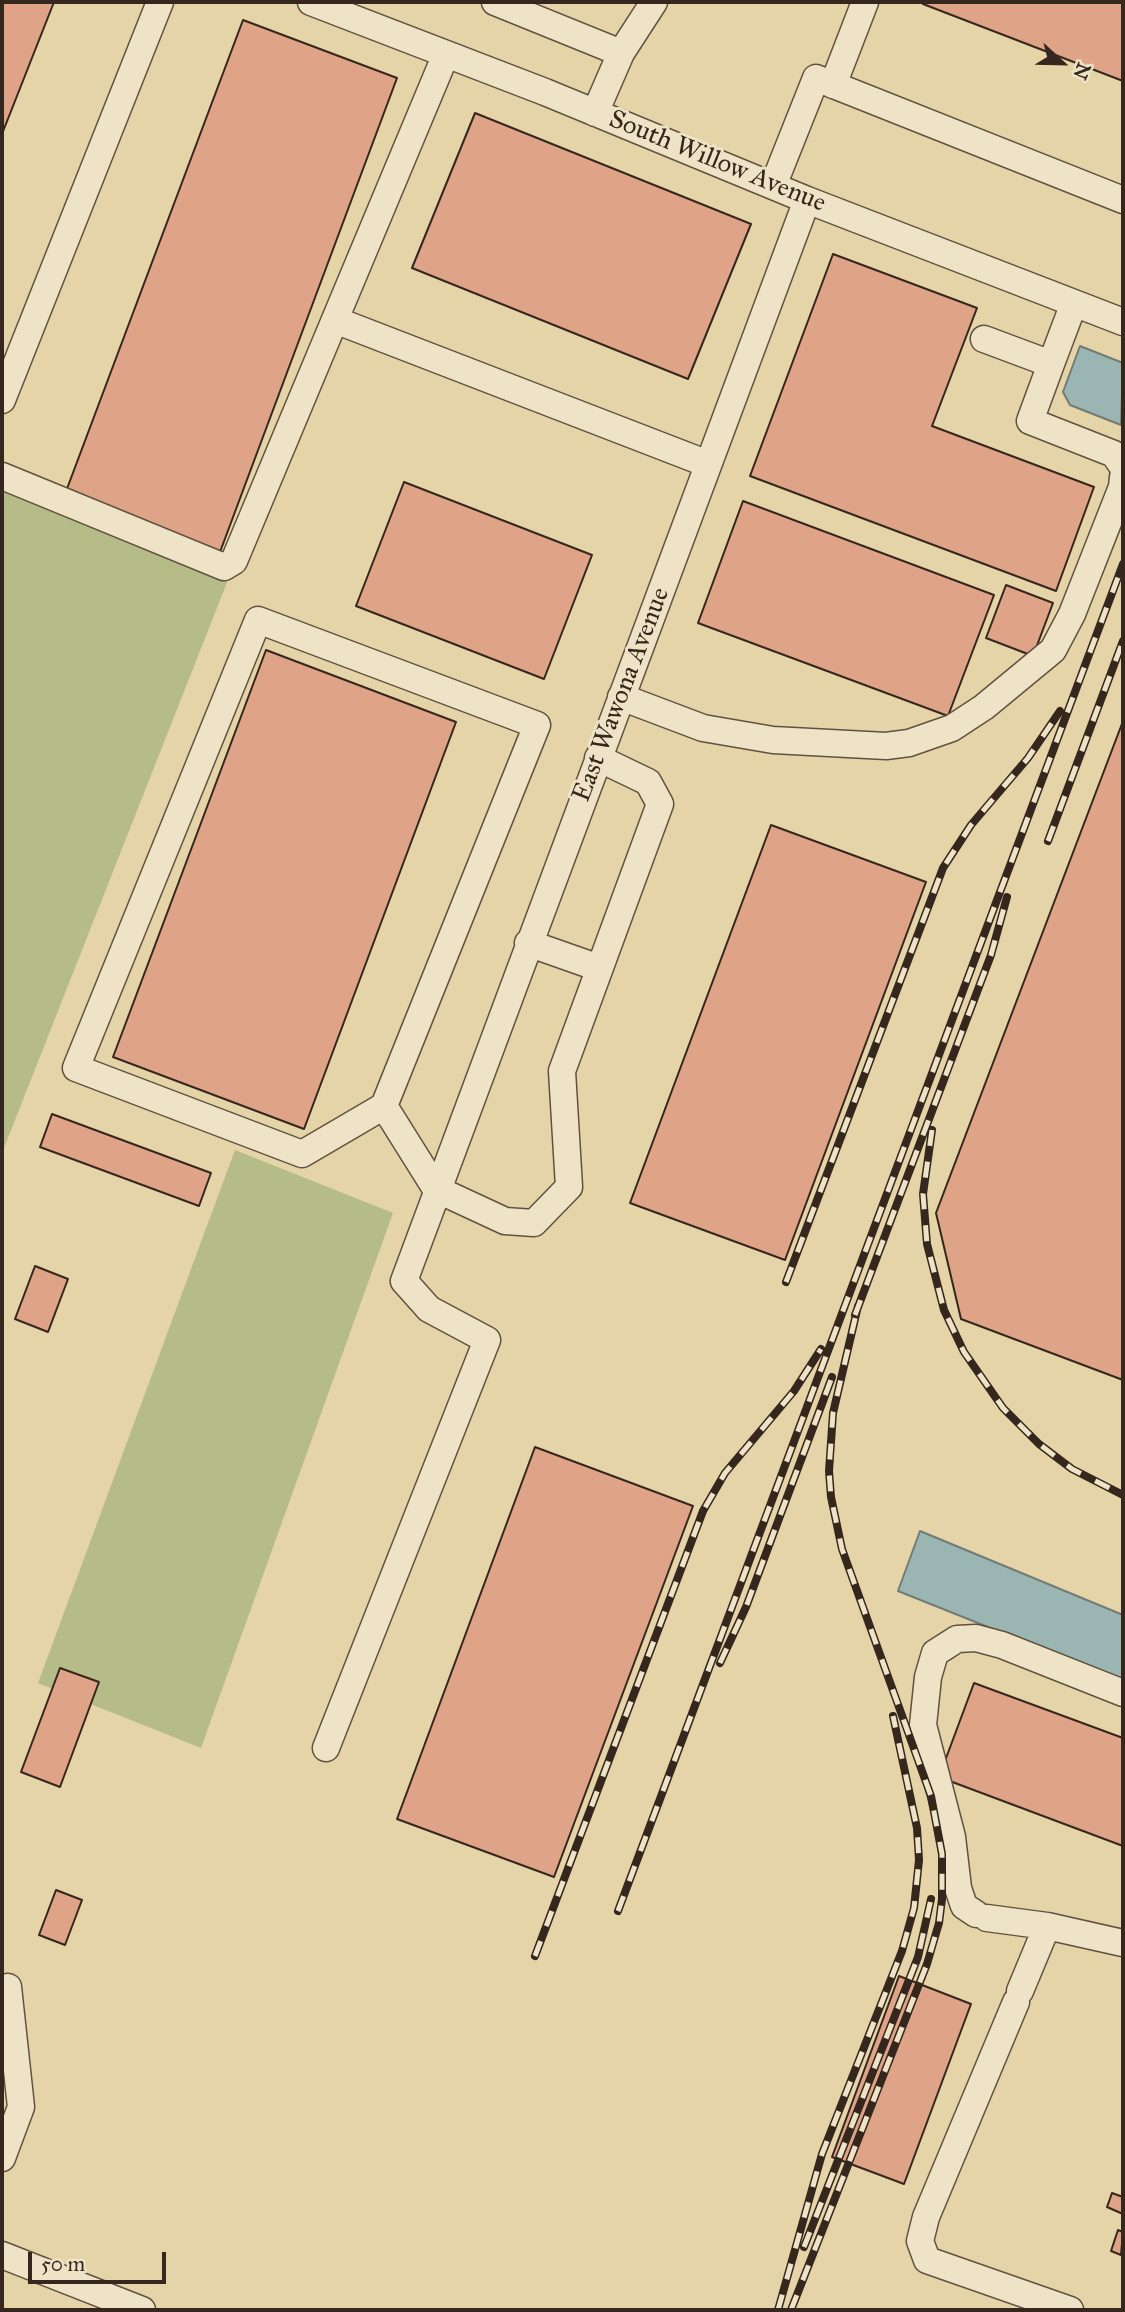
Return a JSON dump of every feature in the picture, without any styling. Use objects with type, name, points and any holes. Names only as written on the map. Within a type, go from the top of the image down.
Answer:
[{"type":"street","points":[[2,400],[160,2]]},
{"type":"street","name":"South Willow Avenue","points":[[310,2],[595,113],[807,200],[1123,321]]},
{"type":"street","points":[[495,2],[621,53]]},
{"type":"street","points":[[595,113],[621,53],[654,2]]},
{"type":"street","points":[[833,85],[865,2]]},
{"type":"street","points":[[2,476],[224,567],[233,561],[446,54]]},
{"type":"street","points":[[773,186],[816,78],[1123,200]]},
{"type":"street","name":"East Wawona Avenue","points":[[326,1748],[487,1340],[429,1308],[404,1281],[436,1189],[807,200]]},
{"type":"street","points":[[1074,303],[1030,421],[1114,454],[1123,467]]},
{"type":"street","points":[[335,320],[708,464]]},
{"type":"street","points":[[984,339],[1051,364]]},
{"type":"street","points":[[621,697],[703,728],[773,740],[886,746],[909,743],[952,728],[984,707],[1052,650],[1077,603],[1122,487],[1123,477]]},
{"type":"street","points":[[258,620],[537,725],[384,1106],[302,1154],[76,1068],[258,620]]},
{"type":"street","points":[[384,1106],[436,1189],[505,1221],[534,1223],[569,1187],[562,1071],[660,804],[648,782],[598,758]]},
{"type":"street","points":[[528,943],[599,968]]},
{"type":"street","points":[[1123,1693],[1002,1645],[976,1638],[957,1639],[935,1653],[928,1677],[923,1726],[952,1837],[957,1888],[964,1906],[982,1916],[1048,1926],[1123,1943]]},
{"type":"street","points":[[1048,1926],[926,2217],[920,2241],[927,2260],[1070,2310]]},
{"type":"street","points":[[2,2158],[20,2107],[8,1987]]},
{"type":"street","points":[[2,2255],[142,2310]]},
{"type":"green space","points":[[2,490],[228,580],[2,1153]]},
{"type":"green space","points":[[235,1150],[393,1213],[201,1748],[38,1683]]},
{"type":"water","points":[[1080,346],[1123,363],[1121,425],[1070,405],[1063,392]]},
{"type":"water","points":[[920,1531],[1123,1615],[1123,1681],[898,1591]]},
{"type":"building","points":[[2,2],[54,2],[2,134]]},
{"type":"building","points":[[1123,2],[1123,81],[923,4]]},
{"type":"building","points":[[243,20],[397,78],[220,552],[65,494]]},
{"type":"building","points":[[475,113],[751,224],[688,379],[412,268]]},
{"type":"building","points":[[833,254],[977,308],[932,426],[1094,487],[1056,591],[750,476]]},
{"type":"building","points":[[404,482],[592,555],[544,679],[356,606]]},
{"type":"building","points":[[743,501],[994,595],[948,716],[698,623]]},
{"type":"building","points":[[1006,585],[1053,603],[1033,656],[986,638]]},
{"type":"building","points":[[266,650],[456,722],[304,1129],[113,1057]]},
{"type":"building","points":[[1123,721],[1123,1380],[961,1319],[936,1213]]},
{"type":"building","points":[[771,825],[926,882],[785,1260],[630,1203]]},
{"type":"building","points":[[52,1114],[211,1173],[199,1206],[40,1147]]},
{"type":"building","points":[[35,1266],[68,1279],[48,1332],[15,1319]]},
{"type":"building","points":[[535,1447],[693,1506],[554,1877],[397,1819]]},
{"type":"building","points":[[60,1668],[99,1682],[60,1787],[21,1772]]},
{"type":"building","points":[[974,1683],[1123,1738],[1123,1846],[939,1777]]},
{"type":"building","points":[[56,1890],[82,1900],[65,1945],[39,1935]]},
{"type":"building","points":[[899,1976],[971,2004],[904,2184],[832,2157]]},
{"type":"building","points":[[1112,2193],[1123,2197],[1123,2214],[1107,2207]]},
{"type":"building","points":[[1118,2230],[1123,2232],[1121,2255],[1111,2251]]},
{"type":"railway","points":[[618,1911],[1123,564]]},
{"type":"railway","points":[[1048,841],[1123,641]]},
{"type":"railway","points":[[786,1282],[943,868],[971,825],[1028,758],[1060,711]]},
{"type":"railway","points":[[855,1315],[991,955],[1007,897]]},
{"type":"railway","points":[[932,1130],[923,1194],[927,1244],[944,1310],[964,1352],[1003,1408],[1039,1444],[1072,1469],[1123,1495]]},
{"type":"railway","points":[[791,2310],[927,1964],[939,1923],[942,1899],[942,1854],[931,1796],[842,1549],[831,1497],[829,1471],[833,1413],[858,1306]]},
{"type":"railway","points":[[535,1956],[703,1511],[725,1473],[794,1391],[821,1349]]},
{"type":"railway","points":[[720,1663],[746,1607],[832,1377]]},
{"type":"railway","points":[[778,2310],[822,2154],[902,1951],[914,1908],[919,1860],[917,1828],[893,1716]]},
{"type":"railway","points":[[804,2247],[918,1957],[931,1899]]}]
